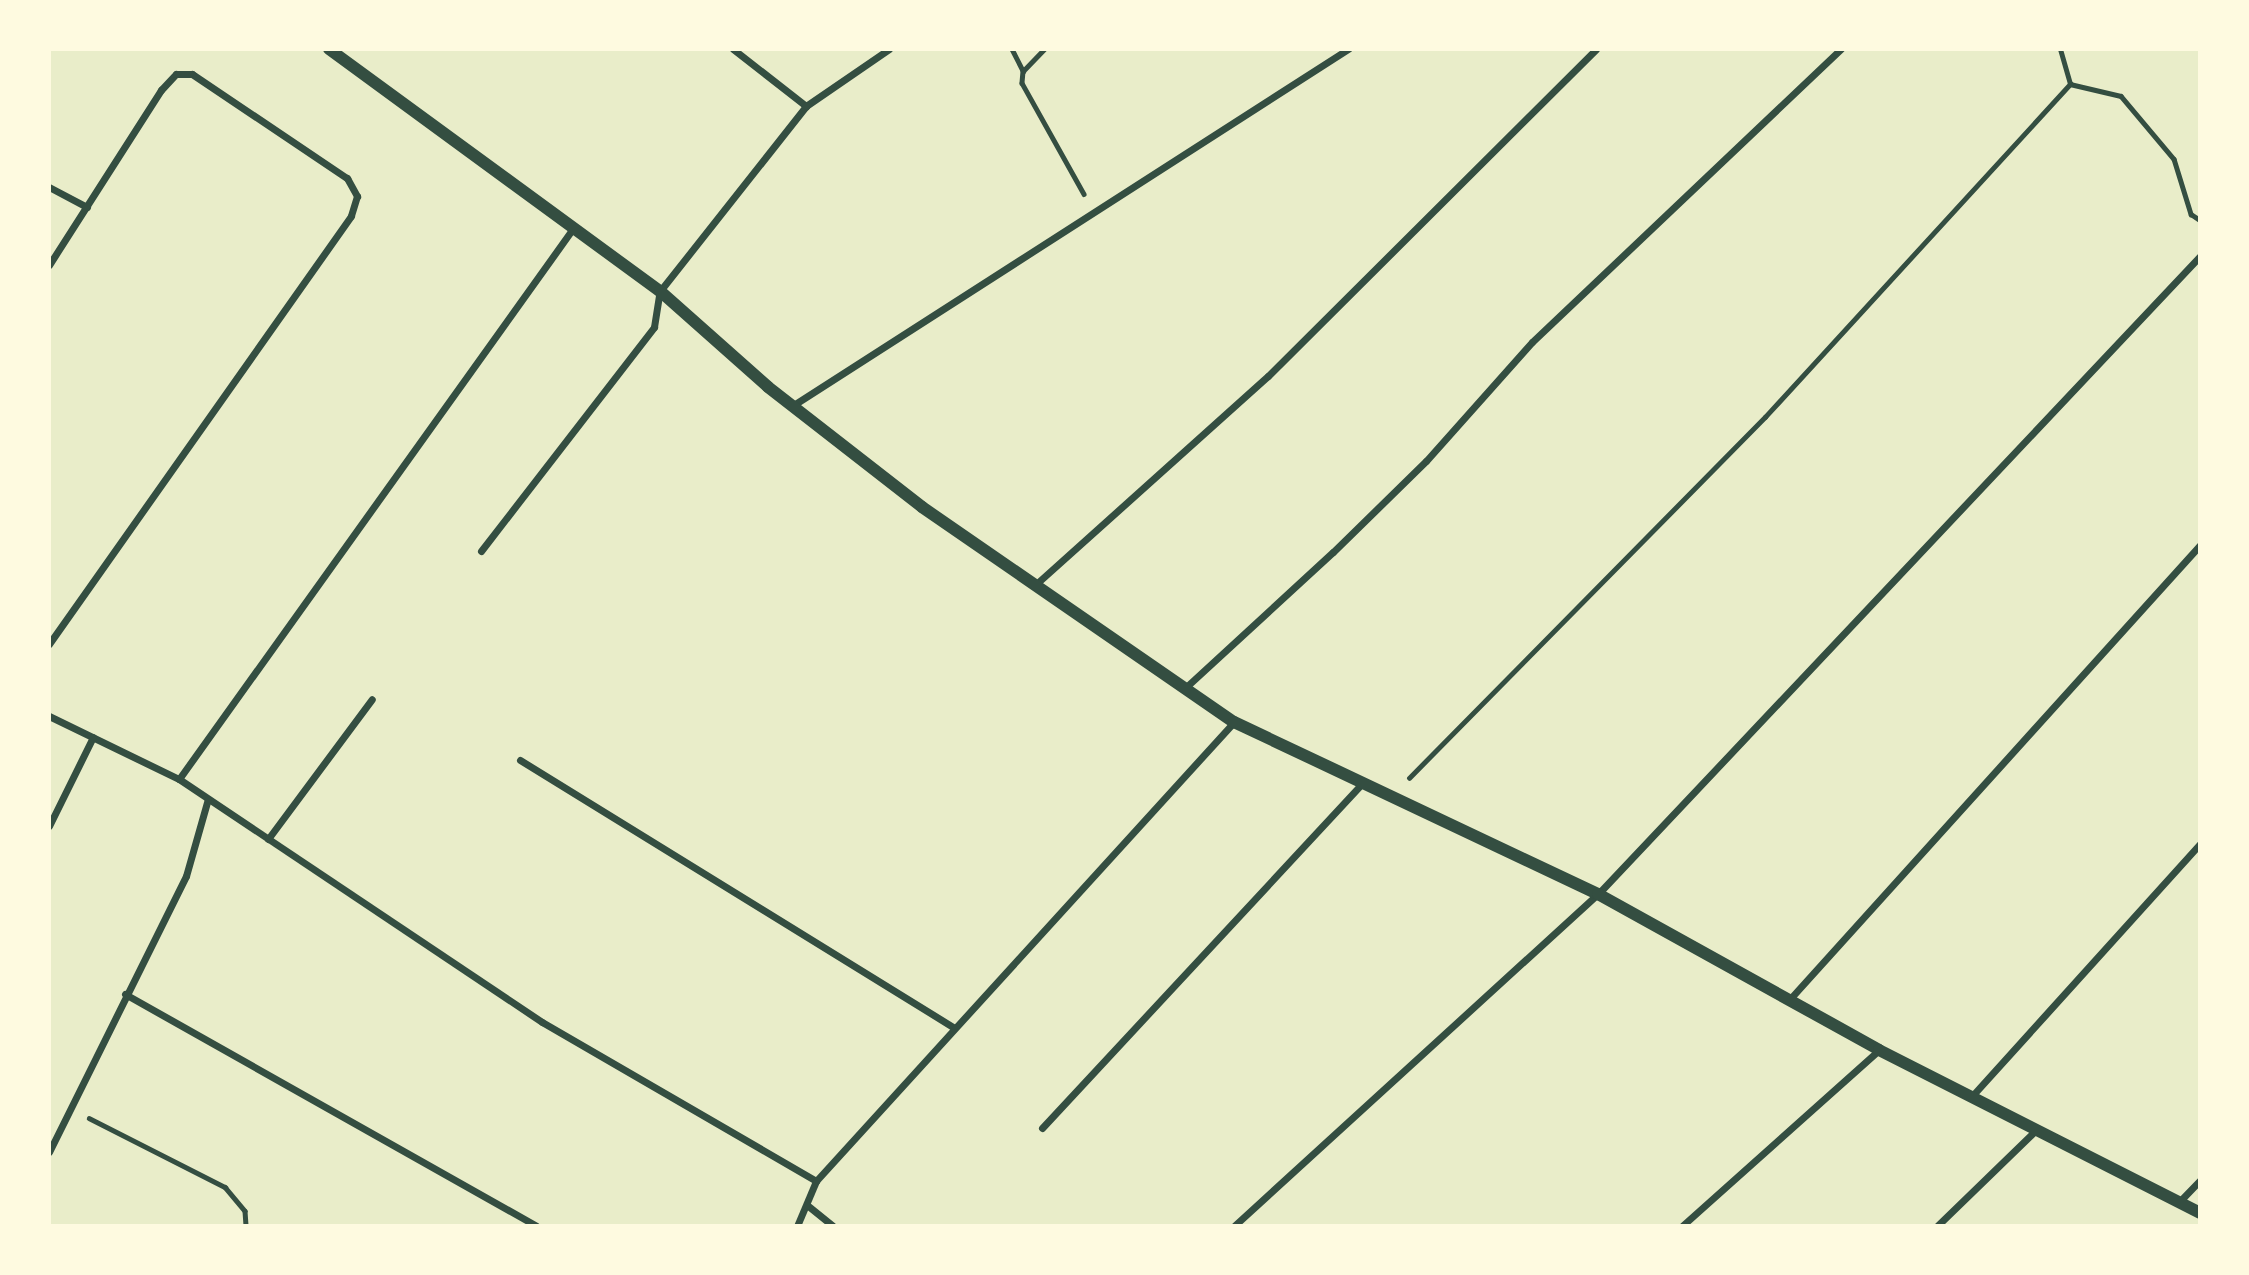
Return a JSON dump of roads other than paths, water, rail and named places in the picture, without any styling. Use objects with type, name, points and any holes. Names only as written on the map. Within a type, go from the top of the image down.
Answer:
[{"type":"street","points":[[329,49],[575,226],[660,291],[792,406],[1033,586],[1234,722],[1598,894],[1879,1050],[2200,1213]]},
{"type":"street","points":[[733,49],[806,106]]},
{"type":"street","points":[[481,551],[654,327],[660,291],[806,106],[889,49]]},
{"type":"street","points":[[792,406],[1348,49]]},
{"type":"street","points":[[1033,586],[1268,376],[1596,49]]},
{"type":"street","points":[[1185,688],[1333,552],[1426,461],[1532,342],[1841,49]]},
{"type":"street","points":[[49,265],[161,90],[176,74],[192,74],[237,103],[347,178],[357,196],[351,216],[49,644]]},
{"type":"street","points":[[49,187],[87,207]]},
{"type":"street","points":[[179,779],[575,226]]},
{"type":"street","points":[[1234,1226],[1598,894],[2200,256]]},
{"type":"street","points":[[1789,1000],[2200,545]]},
{"type":"street","points":[[268,839],[372,699]]},
{"type":"street","points":[[49,716],[179,779],[542,1022],[816,1181]]},
{"type":"street","points":[[797,1226],[816,1181],[953,1027],[1234,722]]},
{"type":"street","points":[[49,826],[93,737]]},
{"type":"street","points":[[520,760],[953,1027]]},
{"type":"street","points":[[1042,1128],[1363,783]]},
{"type":"street","points":[[49,1152],[125,994],[186,876],[208,799]]},
{"type":"street","points":[[1972,1096],[2200,844]]},
{"type":"street","points":[[125,994],[536,1226]]},
{"type":"street","points":[[1682,1226],[1879,1050]]},
{"type":"street","points":[[1937,1226],[2038,1129]]},
{"type":"street","points":[[2179,1202],[2200,1180]]},
{"type":"street","points":[[807,1205],[833,1226]]}]
